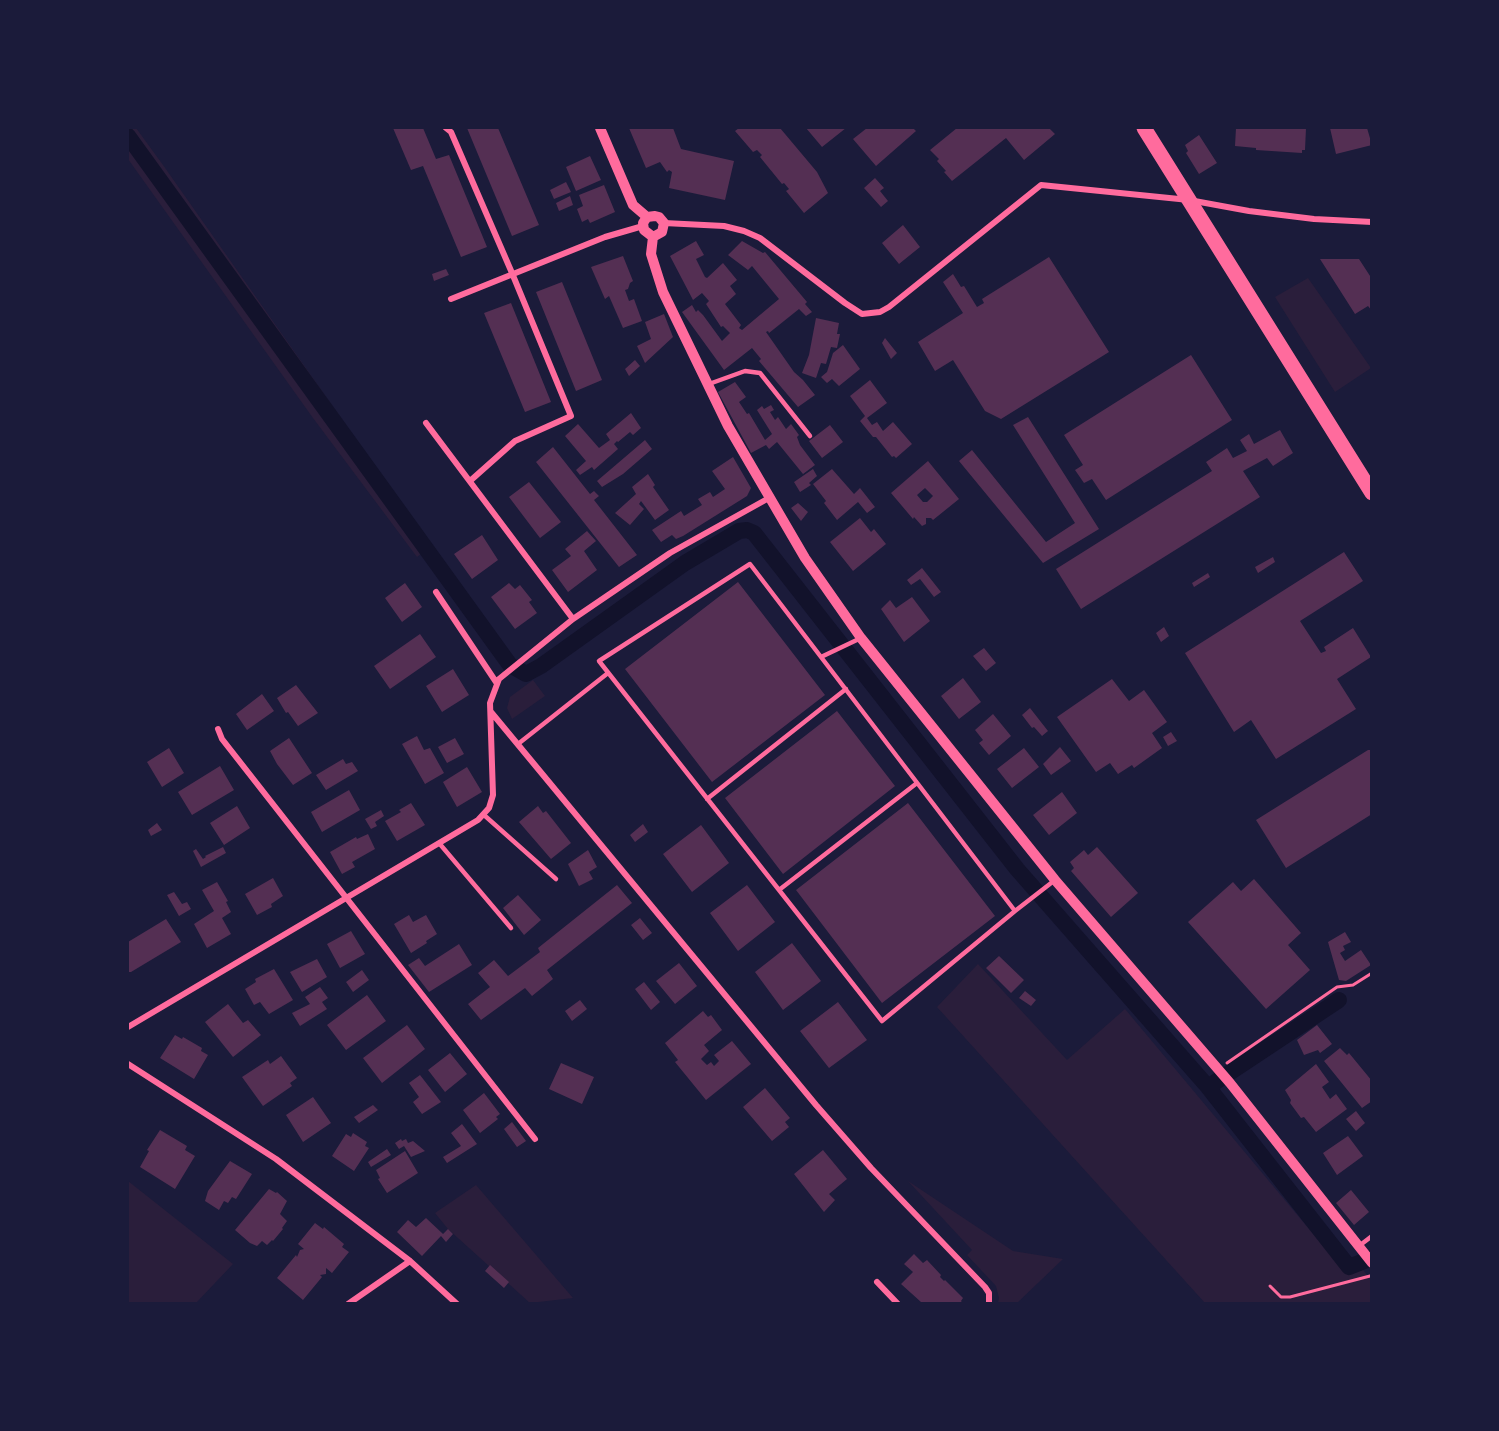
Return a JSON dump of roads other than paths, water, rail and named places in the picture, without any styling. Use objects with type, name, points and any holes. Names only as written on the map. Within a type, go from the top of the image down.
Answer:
[{"type":"main road","points":[[1144,128],[1371,493]]},
{"type":"street","points":[[446,128],[451,132],[512,273],[570,416],[515,441],[470,481]]},
{"type":"street","points":[[600,128],[630,200],[645,222],[646,233],[653,237]]},
{"type":"street","points":[[451,298],[645,222],[655,216],[664,223],[705,224],[744,231],[775,248],[862,314],[871,314],[889,307],[1041,185],[1189,200],[1249,211],[1314,219],[1371,222]]},
{"type":"street","points":[[653,237],[662,232],[664,223]]},
{"type":"street","points":[[653,237],[652,264],[667,302],[707,385],[769,498],[858,640],[1055,880],[1230,1083],[1371,1262]]},
{"type":"street","points":[[426,423],[573,619]]},
{"type":"street","points":[[128,1027],[484,815],[492,802],[493,795],[490,703],[496,682],[504,673],[573,619],[670,553],[769,498]]},
{"type":"street","points":[[436,592],[496,682]]},
{"type":"street","points":[[490,711],[816,1105],[871,1168],[985,1287],[989,1304]]},
{"type":"street","points":[[218,729],[222,739],[348,897],[535,1139]]},
{"type":"street","points":[[128,1064],[276,1159],[410,1261],[457,1304]]},
{"type":"street","points":[[348,1304],[410,1261]]},
{"type":"street","points":[[877,1282],[898,1304]]},
{"type":"lane","points":[[707,385],[746,372],[760,373],[810,436]]},
{"type":"lane","points":[[1015,911],[750,564],[599,661],[882,1021],[1015,911],[1030,898],[1055,880]]},
{"type":"lane","points":[[821,657],[858,640]]},
{"type":"lane","points":[[518,744],[608,673]]},
{"type":"lane","points":[[707,799],[846,689]]},
{"type":"lane","points":[[779,890],[917,783]]},
{"type":"lane","points":[[484,815],[556,879]]},
{"type":"lane","points":[[439,843],[511,928]]},
{"type":"lane","points":[[1360,1248],[1371,1236]]},
{"type":"waterway","points":[[128,136],[510,665],[526,674],[541,666],[685,563],[739,531],[747,530],[754,533],[1017,869],[1208,1087],[1349,1267],[1372,1258]]},
{"type":"waterway","points":[[1208,1087],[1339,1000]]}]
